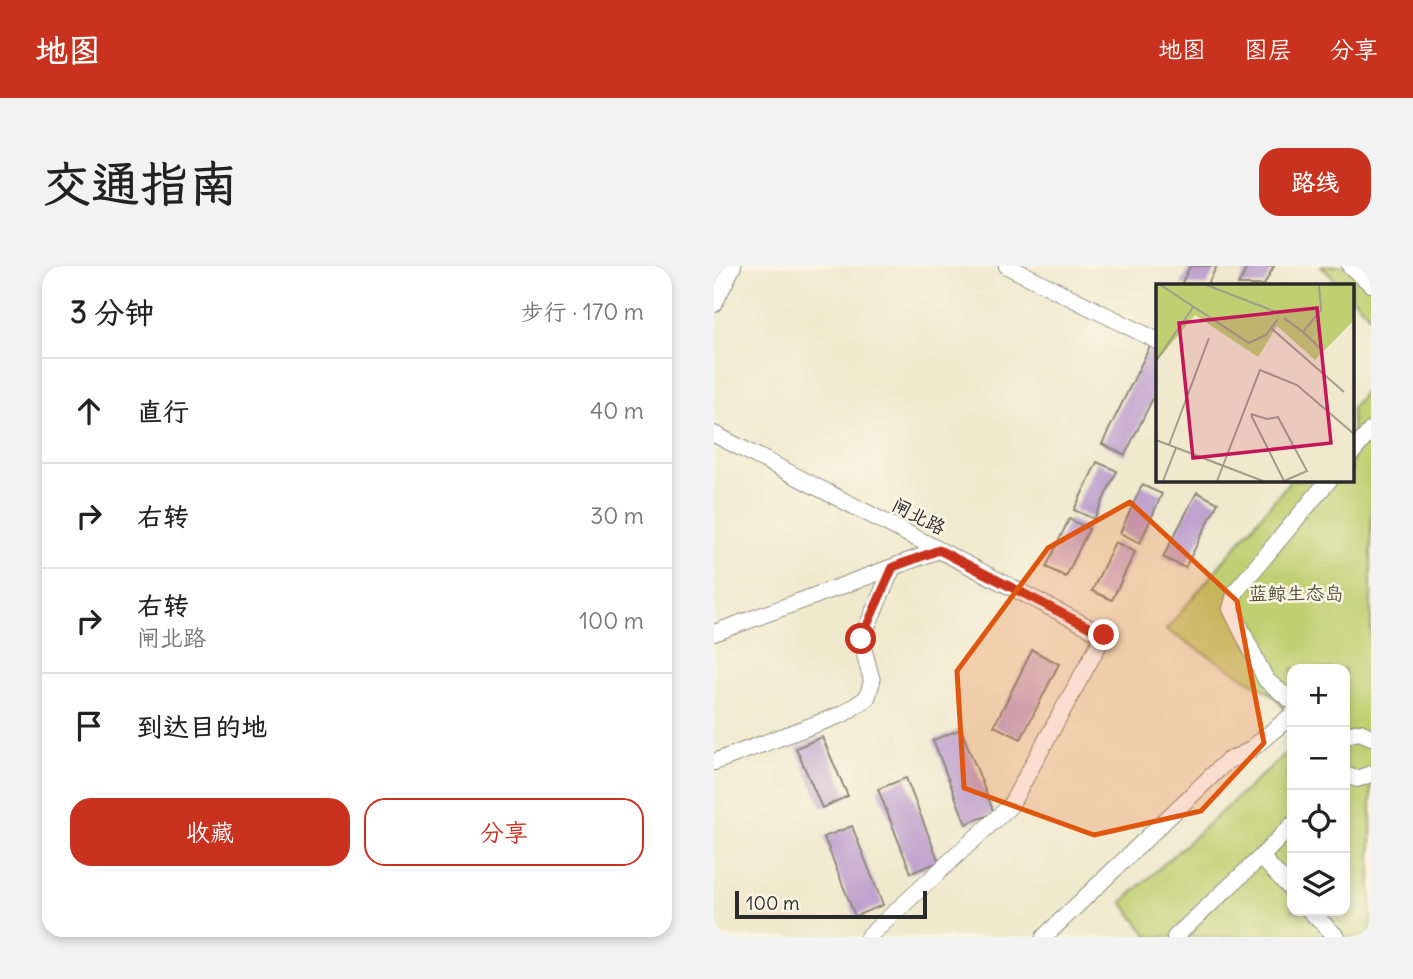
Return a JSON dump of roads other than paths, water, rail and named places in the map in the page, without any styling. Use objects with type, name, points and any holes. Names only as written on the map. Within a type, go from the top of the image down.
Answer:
[{"type":"street","points":[[714,304],[733,266]]},
{"type":"street","points":[[1007,266],[1156,340]]},
{"type":"street","points":[[1350,266],[1371,284]]},
{"type":"street","points":[[1354,451],[1371,430]]},
{"type":"street","name":"闸北路","points":[[714,434],[1104,635],[1010,806],[869,937]]},
{"type":"street","points":[[1287,697],[1266,680],[1231,609],[1236,591],[1328,481]]},
{"type":"street","points":[[714,633],[939,550]]},
{"type":"street","points":[[714,762],[843,714],[867,698],[872,681],[861,639],[893,567]]},
{"type":"street","points":[[1044,937],[1227,761],[1249,751],[1287,719]]},
{"type":"street","points":[[1350,734],[1360,732],[1371,737]]},
{"type":"street","points":[[1350,777],[1357,779],[1371,774]]},
{"type":"street","points":[[1175,937],[1287,830]]},
{"type":"street","points":[[1261,857],[1287,885]]},
{"type":"street","points":[[1315,916],[1337,937]]},
{"type":"park label","name":"蓝鲸生态岛","points":[[1296,593]]}]
